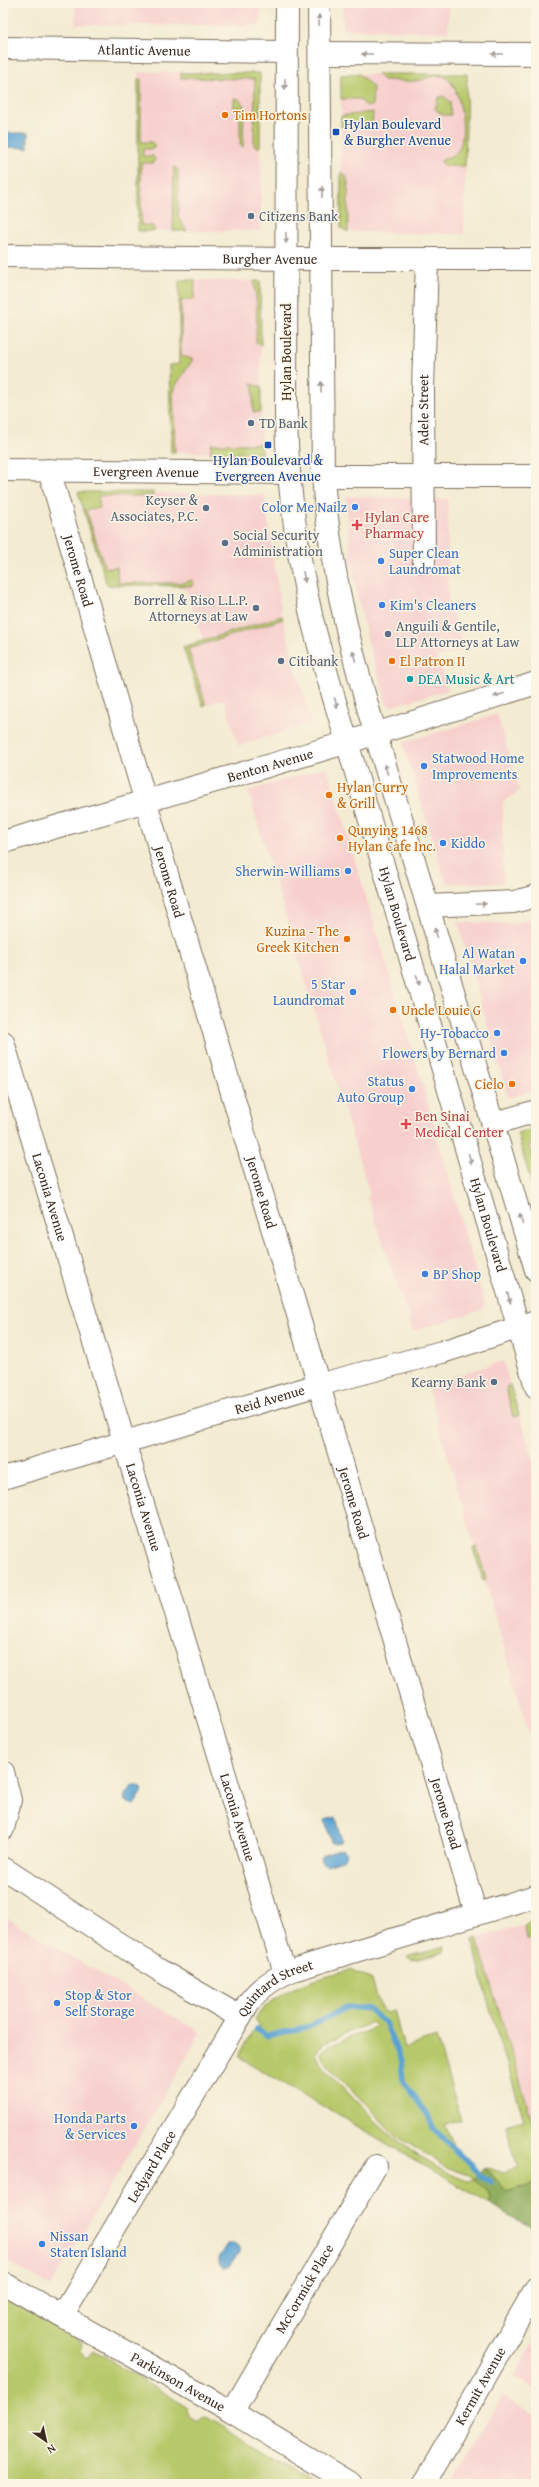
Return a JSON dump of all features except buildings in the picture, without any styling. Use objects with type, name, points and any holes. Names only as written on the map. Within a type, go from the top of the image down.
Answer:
[{"type":"street","name":"Hylan Boulevard","points":[[287,3],[285,52],[286,420],[289,473],[299,549],[312,619],[347,742],[458,1116],[527,1325],[536,1387]]},
{"type":"street","points":[[319,3],[323,476],[326,519],[336,583],[376,734],[536,1270]]},
{"type":"street","name":"Atlantic Avenue","points":[[3,48],[285,52]]},
{"type":"street","points":[[320,54],[536,54]]},
{"type":"street","name":"Burgher Avenue","points":[[3,256],[286,259],[536,259]]},
{"type":"street","name":"Adele Street","points":[[424,562],[422,474],[427,259]]},
{"type":"street","name":"Evergreen Avenue","points":[[3,470],[289,473]]},
{"type":"street","name":"Jerome Road","points":[[49,470],[145,801],[476,1914]]},
{"type":"street","points":[[323,476],[422,474],[536,476]]},
{"type":"street","name":"Benton Avenue","points":[[3,842],[376,734],[536,683]]},
{"type":"street","points":[[428,906],[514,902],[536,896]]},
{"type":"street","name":"Laconia Avenue","points":[[3,1042],[122,1442],[285,1973]]},
{"type":"street","points":[[493,1124],[536,1111]]},
{"type":"street","name":"Reid Avenue","points":[[3,1478],[318,1384],[442,1352],[527,1325]]},
{"type":"street","points":[[3,1772],[10,1800],[3,1829]]},
{"type":"street","name":"Quintard Street","points":[[3,1868],[158,1970],[240,2017],[259,1991],[285,1973],[536,1896]]},
{"type":"street","name":"Ledyard Place","points":[[63,2315],[240,2017]]},
{"type":"street","name":"McCormick Place","points":[[232,2412],[376,2166]]},
{"type":"street","name":"Parkinson Avenue","points":[[3,2283],[63,2315],[232,2412],[351,2484]]},
{"type":"street","name":"Kermit Avenue","points":[[424,2484],[536,2288]]},
{"type":"shaded area","points":[[76,3],[261,3],[260,25],[75,25]]},
{"type":"shaded area","points":[[342,3],[449,3],[448,32],[343,29]]},
{"type":"shaded area","points":[[138,72],[260,73],[261,231],[138,231]]},
{"type":"shaded area","points":[[467,74],[464,234],[348,232],[342,230],[341,75]]},
{"type":"shaded area","points":[[179,280],[260,281],[261,453],[171,452],[169,365],[179,364]]},
{"type":"shaded area","points":[[78,492],[264,495],[282,616],[311,723],[238,746],[224,699],[203,706],[183,647],[203,640],[188,595],[183,586],[107,585]]},
{"type":"shaded area","points":[[346,496],[448,499],[448,601],[464,649],[437,657],[448,690],[393,706],[387,704],[368,642],[351,566]]},
{"type":"shaded area","points":[[497,714],[520,791],[503,802],[503,883],[446,883],[403,743]]},
{"type":"shaded area","points":[[327,767],[420,1076],[485,1305],[483,1310],[413,1331],[367,1196],[370,1195],[248,791]]},
{"type":"shaded area","points":[[536,918],[536,1090],[508,1098],[458,922],[513,924]]},
{"type":"shaded area","points":[[536,1128],[536,1196],[517,1133]]},
{"type":"shaded area","points":[[503,1361],[536,1469],[536,1756],[427,1385]]},
{"type":"shaded area","points":[[3,1916],[201,2033],[51,2287],[3,2259]]},
{"type":"shaded area","points":[[536,1921],[536,2134],[477,1938]]},
{"type":"shaded area","points":[[536,2339],[536,2390],[514,2377]]},
{"type":"shaded area","points":[[502,2395],[536,2416],[536,2484],[453,2484]]},
{"type":"green space","points":[[181,73],[260,73],[260,148],[254,145],[255,79],[181,78]]},
{"type":"green space","points":[[359,74],[373,87],[372,106],[366,106],[359,99],[341,99],[341,75]]},
{"type":"green space","points":[[377,74],[467,74],[465,166],[444,166],[441,161],[453,155],[459,149],[462,133],[459,99],[451,82],[445,77],[438,76],[412,81],[383,80]]},
{"type":"green space","points":[[138,79],[141,79],[141,142],[152,142],[155,147],[153,149],[143,149],[143,156],[153,156],[155,159],[153,163],[141,163],[141,225],[153,226],[155,231],[138,231]]},
{"type":"green space","points":[[444,96],[450,102],[451,115],[443,115],[435,109],[438,98]]},
{"type":"green space","points":[[234,98],[239,99],[244,106],[243,147],[240,145],[240,108],[234,108]]},
{"type":"green space","points":[[373,112],[372,128],[341,127],[341,116]]},
{"type":"green space","points":[[174,167],[178,170],[178,217],[187,231],[173,231]]},
{"type":"green space","points":[[341,172],[346,176],[348,183],[348,232],[341,228]]},
{"type":"green space","points":[[179,280],[195,280],[194,299],[181,301],[181,356],[193,359],[173,390],[175,452],[171,452],[169,365],[179,364]]},
{"type":"green space","points":[[254,281],[260,281],[261,345],[256,342],[257,305]]},
{"type":"green space","points":[[251,384],[261,387],[261,412],[253,412],[253,386]]},
{"type":"green space","points":[[211,444],[261,444],[261,453],[211,453]]},
{"type":"green space","points":[[78,492],[153,492],[153,496],[98,496],[100,508],[86,510],[105,568],[117,567],[118,583],[182,583],[192,580],[193,586],[107,585]]},
{"type":"green space","points":[[282,616],[283,619],[188,649],[206,705],[203,706],[183,647]]},
{"type":"green space","points":[[536,1128],[536,1143],[529,1145],[536,1167],[536,1183],[535,1181],[531,1182],[517,1133]]},
{"type":"green space","points":[[510,1385],[519,1415],[513,1417],[506,1387]]},
{"type":"green space","points":[[477,1547],[486,1579],[483,1580],[473,1548]]},
{"type":"green space","points":[[536,1921],[536,1937],[527,1940],[523,1925]]},
{"type":"green space","points":[[477,1938],[536,2134],[536,2182],[507,2192],[485,2167],[504,2173],[518,2168],[506,2125],[524,2120],[485,1992],[473,1940]]},
{"type":"green space","points":[[445,1947],[444,1952],[411,1961],[407,1957]]},
{"type":"green space","points":[[351,1970],[372,1980],[381,2009],[386,2013],[394,2011],[404,2048],[436,2037],[461,2120],[445,2126],[456,2149],[480,2173],[475,2179],[488,2192],[490,2199],[488,2203],[239,2057],[253,2030],[260,2026],[255,2019],[264,2008],[274,2000],[285,1992],[298,1986]],"holes":[[[372,2022],[377,2027],[326,2047],[320,2053],[322,2059],[396,2136],[446,2167],[469,2175],[474,2179],[468,2181],[446,2172],[405,2146],[369,2114],[319,2062],[315,2053],[323,2044]]]},
{"type":"green space","points":[[485,2167],[507,2192],[536,2182],[536,2230],[488,2203],[490,2199],[488,2192],[474,2179]]},
{"type":"green space","points":[[3,2296],[82,2343],[80,2352],[88,2357],[94,2350],[188,2407],[190,2416],[198,2421],[203,2415],[320,2484],[3,2484]]},
{"type":"water","points":[[6,133],[28,133],[28,148],[6,147]]},
{"type":"water","points":[[133,1785],[141,1787],[142,1793],[134,1805],[125,1802],[124,1798]]},
{"type":"water","points":[[336,1817],[342,1841],[334,1844],[331,1842],[325,1820]]},
{"type":"water","points":[[342,1849],[347,1853],[345,1859],[327,1865],[323,1863],[321,1859],[324,1855]]},
{"type":"water","points":[[234,2243],[239,2247],[239,2253],[229,2267],[224,2268],[219,2264],[219,2258],[228,2244]]},
{"type":"waterway","points":[[257,2029],[267,2036],[311,2026],[347,2007],[368,2009],[385,2022],[401,2061],[403,2081],[428,2115],[433,2128],[481,2176],[491,2182]]},
{"type":"place","name":"Tim Hortons","points":[[225,115]]},
{"type":"place","name":"Hylan Boulevard & Burgher Avenue","points":[[336,132]]},
{"type":"place","name":"Citizens Bank","points":[[251,216]]},
{"type":"place","name":"TD Bank","points":[[251,423]]},
{"type":"place","name":"Hylan Boulevard & Evergreen Avenue","points":[[268,445]]},
{"type":"place","name":"Color Me Nailz","points":[[355,507]]},
{"type":"place","name":"Keyser & Associates, P.C.","points":[[206,508]]},
{"type":"place","name":"Hylan Care Pharmacy","points":[[357,525]]},
{"type":"place","name":"Social Security Administration","points":[[225,543]]},
{"type":"place","name":"Super Clean Laundromat","points":[[381,561]]},
{"type":"place","name":"Kim's Cleaners","points":[[382,605]]},
{"type":"place","name":"Borrell & Riso L.L.P. Attorneys at Law","points":[[256,608]]},
{"type":"place","name":"Anguili & Gentile, LLP Attorneys at Law","points":[[388,634]]},
{"type":"place","name":"Citibank","points":[[281,661]]},
{"type":"place","name":"El Patron II","points":[[392,661]]},
{"type":"place","name":"DEA Music & Art","points":[[410,679]]},
{"type":"place","name":"Statwood Home Improvements","points":[[424,766]]},
{"type":"place","name":"Hylan Curry & Grill","points":[[329,795]]},
{"type":"place","name":"Qunying 1468 Hylan Cafe Inc.","points":[[340,838]]},
{"type":"place","name":"Kiddo","points":[[443,843]]},
{"type":"place","name":"Sherwin-Williams","points":[[348,871]]},
{"type":"place","name":"Kuzina - The Greek Kitchen","points":[[347,939]]},
{"type":"place","name":"Al Watan Halal Market","points":[[523,961]]},
{"type":"place","name":"5 Star Laundromat","points":[[353,992]]},
{"type":"place","name":"Uncle Louie G","points":[[393,1010]]},
{"type":"place","name":"Hy-Tobacco","points":[[497,1033]]},
{"type":"place","name":"Flowers by Bernard","points":[[504,1053]]},
{"type":"place","name":"Cielo","points":[[512,1084]]},
{"type":"place","name":"Status Auto Group","points":[[412,1089]]},
{"type":"place","name":"Ben Sinai Medical Center","points":[[406,1124]]},
{"type":"place","name":"BP Shop","points":[[425,1274]]},
{"type":"place","name":"Kearny Bank","points":[[494,1382]]},
{"type":"place","name":"Stop & Stor Self Storage","points":[[57,2003]]},
{"type":"place","name":"Honda Parts & Services","points":[[134,2126]]},
{"type":"place","name":"Nissan Staten Island","points":[[42,2244]]}]
